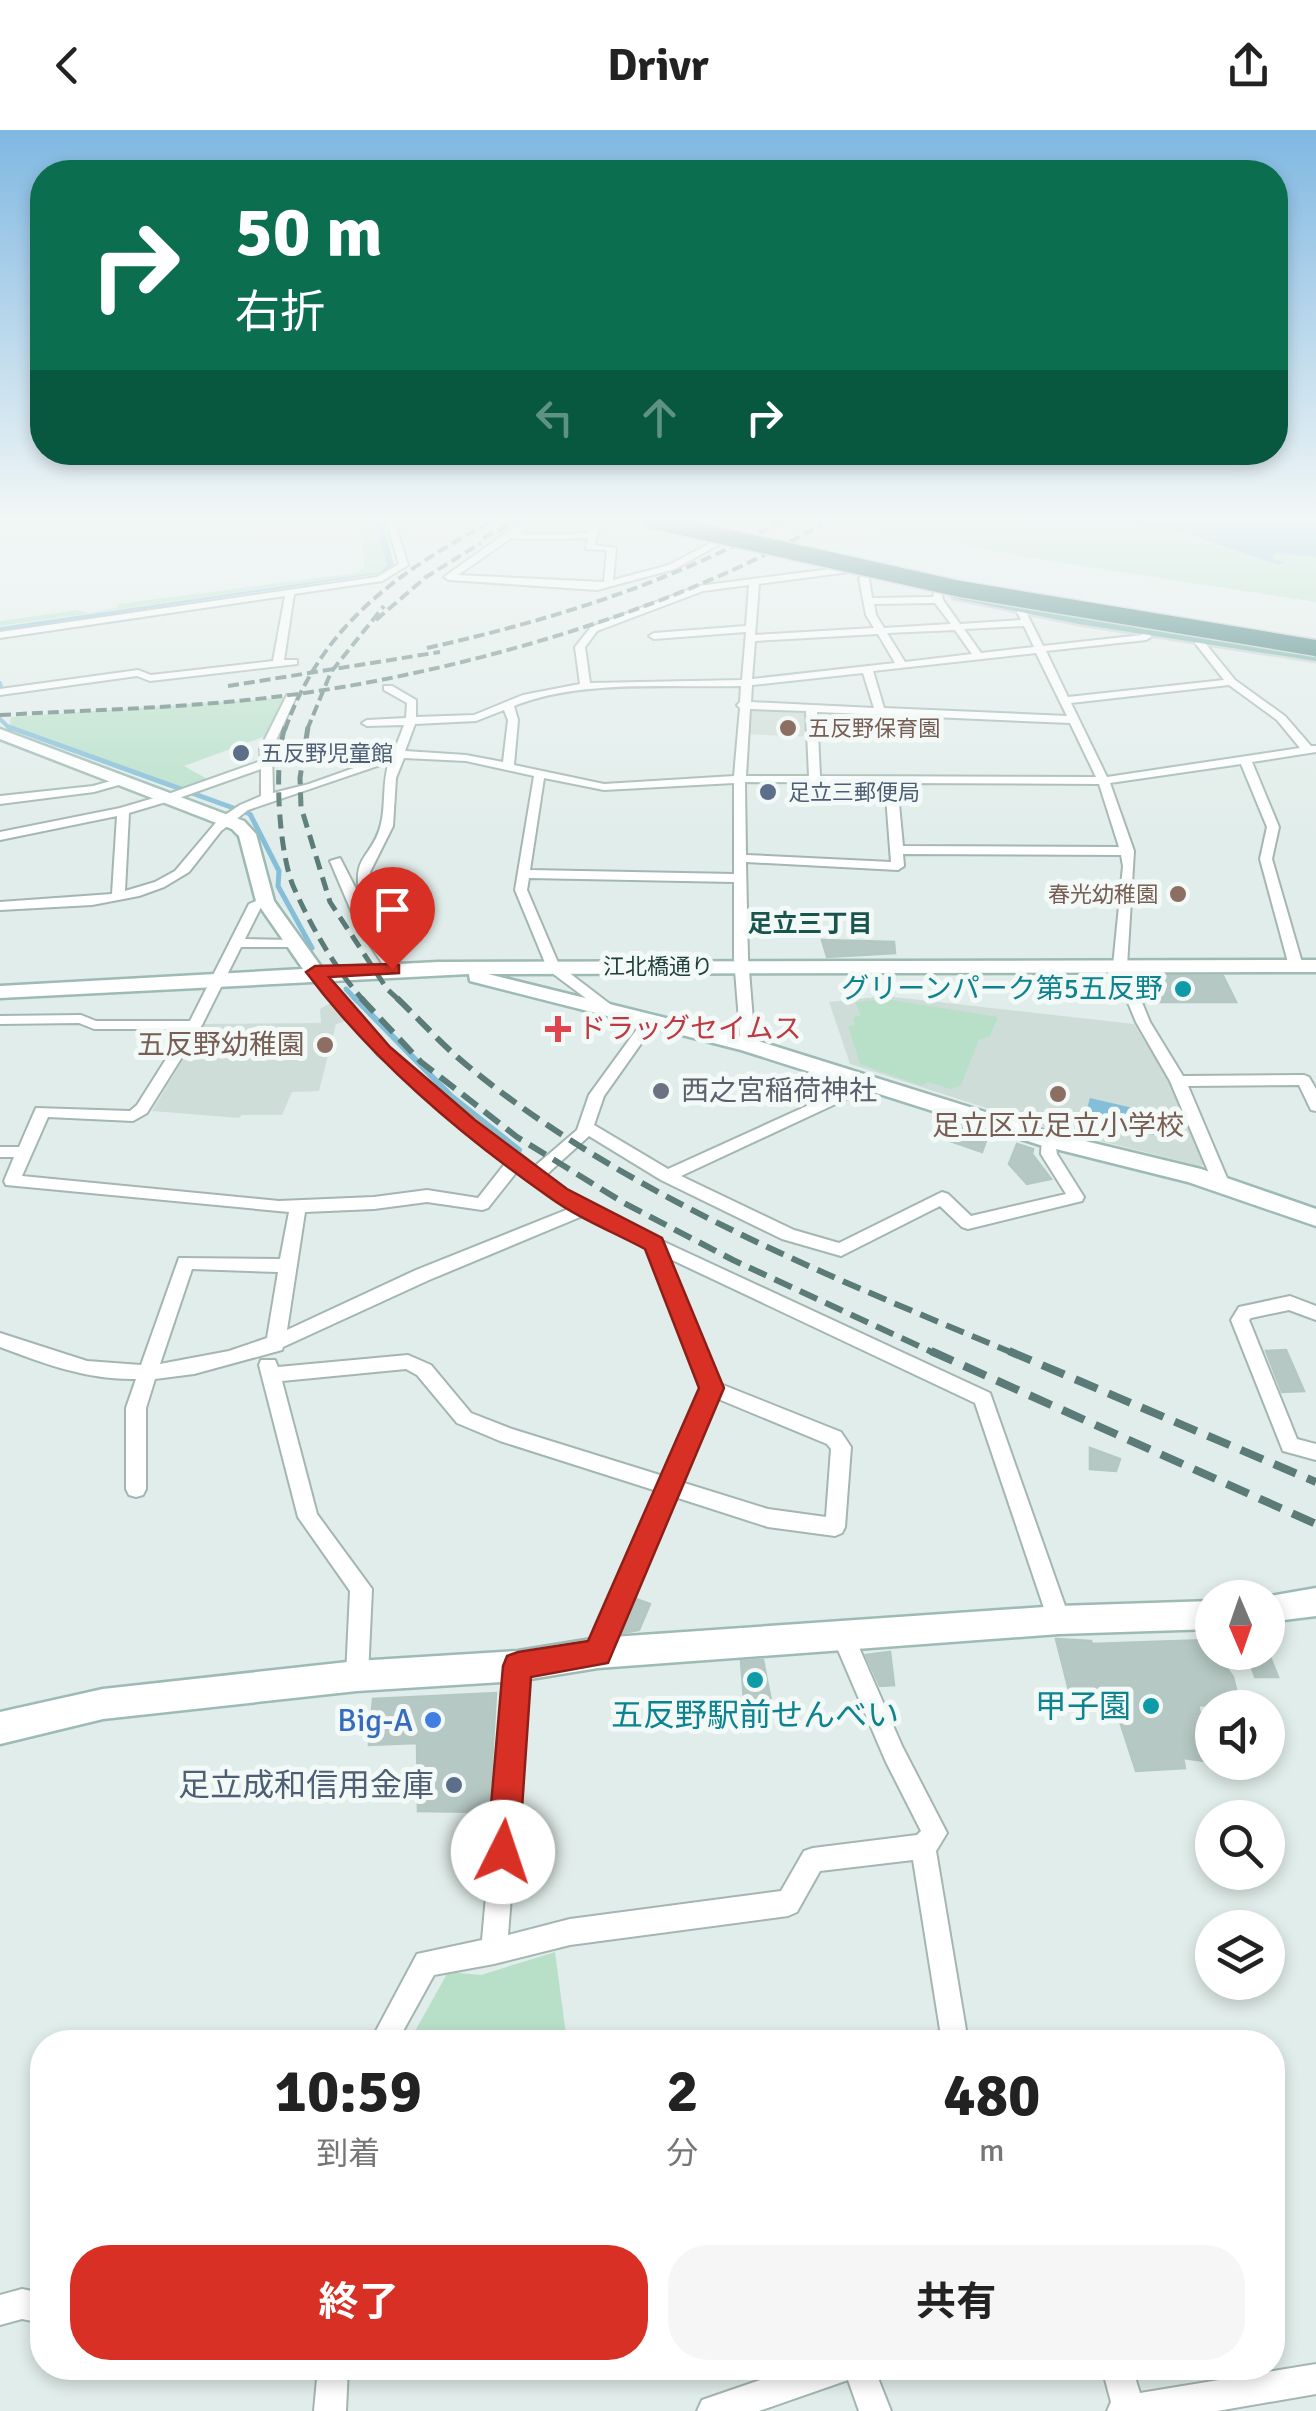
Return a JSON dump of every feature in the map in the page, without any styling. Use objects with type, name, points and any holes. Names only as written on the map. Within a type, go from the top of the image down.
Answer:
[{"type":"highway","points":[[1212,626],[1316,642]]},
{"type":"highway","points":[[1222,626],[1316,642]]},
{"type":"main road","points":[[1153,626],[1201,639],[1316,656]]},
{"type":"main road","points":[[1212,626],[1316,642]]},
{"type":"street","points":[[0,636],[63,626]]},
{"type":"street","points":[[278,664],[284,626]]},
{"type":"street","points":[[586,686],[580,647],[594,630],[603,626]]},
{"type":"street","points":[[748,1045],[742,966],[739,779],[751,626]]},
{"type":"street","points":[[880,626],[901,664]]},
{"type":"street","points":[[654,636],[950,626]]},
{"type":"street","points":[[959,626],[977,654]]},
{"type":"street","points":[[1028,626],[1103,781],[1128,851],[1120,966],[1143,1022],[1178,1081],[1222,1184]]},
{"type":"street","points":[[367,723],[476,718],[549,690],[745,682],[867,670],[1146,637],[1148,626]]},
{"type":"street","points":[[1201,639],[1200,643],[1231,682],[1281,718],[1312,750]]},
{"type":"street","points":[[0,692],[138,673],[150,678],[294,662]]},
{"type":"street","points":[[867,670],[880,711]]},
{"type":"street","points":[[1066,700],[1231,682]]},
{"type":"street","points":[[355,902],[366,899],[361,879],[364,864],[387,828],[391,773],[413,723],[412,702],[388,688]]},
{"type":"street","points":[[267,796],[266,748],[291,696]]},
{"type":"street","points":[[742,705],[1073,720]]},
{"type":"street","points":[[508,706],[514,720],[508,768]]},
{"type":"street","points":[[811,708],[815,781]]},
{"type":"street","points":[[2,738],[228,818],[247,834],[265,901],[292,944],[383,1052],[516,1161],[584,1209],[984,1398],[1059,1620]]},
{"type":"street","points":[[0,906],[118,896],[178,874],[203,839],[228,818],[267,796],[316,785],[329,777],[400,755],[466,758],[604,787],[739,779],[1103,781],[1312,750]]},
{"type":"street","points":[[1246,762],[1273,827],[1266,859],[1306,966]]},
{"type":"street","points":[[0,836],[123,811],[266,763]]},
{"type":"street","points":[[539,776],[522,890],[553,966],[612,1012]]},
{"type":"street","points":[[0,800],[94,790],[126,780]]},
{"type":"street","points":[[739,858],[898,866],[891,782]]},
{"type":"street","points":[[118,896],[123,811]]},
{"type":"street","points":[[896,850],[1128,851]]},
{"type":"street","points":[[336,861],[365,927],[392,969]]},
{"type":"street","points":[[526,874],[741,878]]},
{"type":"street","points":[[265,901],[256,904],[195,1026],[142,1109],[133,1116],[42,1112],[12,1181],[298,1206],[427,1196],[482,1204],[516,1161]]},
{"type":"street","points":[[237,943],[292,944]]},
{"type":"street","name":"江北橋通り","points":[[0,992],[438,968],[1306,966]]},
{"type":"street","points":[[438,968],[748,1045],[1048,1140],[1222,1184],[1316,1218]]},
{"type":"street","points":[[0,1020],[81,1019],[94,1025],[195,1026]]},
{"type":"street","points":[[537,1174],[587,1128],[597,1094],[650,1020]]},
{"type":"street","points":[[1178,1081],[1304,1080],[1316,1106]]},
{"type":"street","points":[[667,1176],[869,1082]]},
{"type":"street","points":[[587,1128],[667,1176],[788,1234],[841,1250],[942,1198],[968,1223],[1076,1198],[1050,1154],[1048,1140]]},
{"type":"street","points":[[0,1152],[23,1152]]},
{"type":"street","points":[[298,1206],[270,1348],[270,1375],[308,1517],[361,1589],[357,1676]]},
{"type":"street","points":[[0,1340],[62,1363],[118,1372],[187,1368],[270,1348],[404,1284],[584,1209]]},
{"type":"street","points":[[270,1375],[408,1362],[424,1370],[464,1418],[665,1488],[768,1518],[836,1528],[841,1447],[834,1438],[711,1388],[654,1244]]},
{"type":"street","points":[[136,1489],[136,1408],[185,1262],[288,1266]]},
{"type":"street","points":[[1316,1313],[1290,1303],[1245,1312],[1240,1320],[1290,1445],[1316,1452]]},
{"type":"street","points":[[598,1653],[665,1488],[711,1388]]},
{"type":"street","points":[[1285,1606],[1316,1602]]},
{"type":"street","points":[[0,1728],[103,1704],[357,1676],[518,1666],[598,1653],[1059,1620],[1195,1616]]},
{"type":"street","points":[[390,2030],[426,1963],[570,1932],[788,1903],[813,1860],[923,1847],[934,1833],[894,1754],[843,1636]]},
{"type":"street","points":[[494,1951],[518,1666]]},
{"type":"street","points":[[923,1847],[952,2030]]},
{"type":"street","points":[[0,2310],[30,2306]]},
{"type":"street","points":[[1120,2380],[1126,2409],[1316,2379]]},
{"type":"street","points":[[330,2411],[331,2380]]},
{"type":"street","points":[[713,2411],[796,2380]]},
{"type":"street","points":[[863,2380],[875,2411]]},
{"type":"shaded area","points":[[743,705],[810,708],[811,737],[742,734]]},
{"type":"shaded area","name":"足立区立足立小学校","points":[[885,996],[1134,1024],[1169,1079],[1206,1164],[1200,1166],[1045,1127],[850,1064],[829,1002]]},
{"type":"shaded area","points":[[333,1002],[346,1021],[336,1024],[319,1091],[292,1092],[282,1115],[239,1118],[152,1111],[204,1024],[321,1023],[320,1009]]},
{"type":"green space","points":[[290,697],[271,734],[184,766],[211,781],[185,790],[16,730],[10,724],[11,717]]},
{"type":"green space","points":[[886,999],[998,1017],[990,1036],[979,1040],[961,1085],[950,1089],[928,1082],[922,1086],[860,1064],[848,1026],[855,1025],[853,1017],[861,1016],[855,1002]]},
{"type":"green space","points":[[555,1952],[565,2030],[416,2030],[448,1972],[481,1975]]},
{"type":"water","points":[[4,626],[30,626],[0,631]]},
{"type":"water","points":[[1090,1098],[1159,1114],[1155,1135],[1084,1119]]},
{"type":"building","points":[[822,940],[894,942],[895,953],[827,957]]},
{"type":"building","name":"グリーンパーク第5五反野","points":[[1135,976],[1223,976],[1236,1002],[1146,1002]]},
{"type":"building","points":[[958,1123],[988,1135],[982,1152],[944,1139]]},
{"type":"building","points":[[1017,1144],[1033,1149],[1032,1154],[1051,1179],[1027,1184],[1009,1164]]},
{"type":"building","points":[[1286,1350],[1304,1391],[1282,1392],[1266,1351]]},
{"type":"building","points":[[1090,1448],[1120,1459],[1116,1471],[1090,1469]]},
{"type":"building","points":[[636,1599],[650,1604],[639,1630],[622,1633]]},
{"type":"building","name":"甲子園","points":[[1056,1639],[1092,1644],[1195,1640],[1195,1670],[1228,1670],[1236,1690],[1195,1690],[1195,1760],[1183,1758],[1185,1768],[1136,1771],[1115,1706],[1072,1702]]},
{"type":"building","points":[[890,1652],[894,1685],[880,1686],[866,1655]]},
{"type":"building","name":"五反野駅前せんべい","points":[[763,1660],[771,1701],[744,1701],[741,1661]]},
{"type":"building","points":[[1253,1670],[1275,1670],[1278,1677],[1255,1677]]},
{"type":"building","points":[[496,1693],[489,1812],[418,1811],[417,1743],[369,1745],[373,1699]]},
{"type":"waterway","points":[[0,683],[1,687]]},
{"type":"waterway","points":[[0,719],[11,730]]},
{"type":"waterway","points":[[9,727],[250,814],[279,871],[278,886],[312,948]]},
{"type":"waterway","points":[[346,989],[357,1001]]},
{"type":"waterway","points":[[355,998],[451,1096],[519,1150]]},
{"type":"railway","points":[[313,672],[346,626]]},
{"type":"railway","points":[[333,669],[368,626]]},
{"type":"railway","points":[[427,648],[514,626]]},
{"type":"railway","points":[[324,690],[486,656],[585,626]]},
{"type":"railway","points":[[333,669],[440,652]]},
{"type":"railway","points":[[313,672],[333,669]]},
{"type":"railway","points":[[324,690],[333,669]]},
{"type":"railway","points":[[228,686],[313,672]]},
{"type":"railway","points":[[301,693],[313,672]]},
{"type":"railway","points":[[301,693],[324,690]]},
{"type":"railway","points":[[308,728],[324,690]]},
{"type":"railway","points":[[0,715],[240,701],[301,693]]},
{"type":"railway","points":[[285,730],[301,693]]},
{"type":"railway","points":[[285,727],[279,785],[281,832],[289,873],[325,948],[364,1001]]},
{"type":"railway","points":[[308,728],[300,778],[301,807],[330,902],[387,989],[400,1001]]},
{"type":"railway","points":[[361,998],[421,1062],[517,1137],[624,1203],[733,1260],[936,1354]]},
{"type":"railway","points":[[397,998],[400,1001]]},
{"type":"railway","points":[[400,1001],[469,1067],[595,1156],[731,1230],[1015,1354]]},
{"type":"railway","points":[[931,1351],[1316,1524]]},
{"type":"railway","points":[[1009,1351],[1316,1482]]},
{"type":"place","name":"五反野保育園","points":[[788,728]]},
{"type":"place","name":"五反野児童館","points":[[241,753]]},
{"type":"place","name":"足立三郵便局","points":[[768,792]]},
{"type":"place","name":"春光幼稚園","points":[[1178,894]]},
{"type":"place","name":"グリーンパーク第5五反野","points":[[1183,989]]},
{"type":"place","name":"ドラッグセイムス","points":[[558,1029]]},
{"type":"place","name":"五反野幼稚園","points":[[325,1045]]},
{"type":"place","name":"西之宮稲荷神社","points":[[661,1091]]},
{"type":"place","name":"足立区立足立小学校","points":[[1058,1094]]},
{"type":"place","name":"五反野駅前せんべい","points":[[755,1680]]},
{"type":"place","name":"甲子園","points":[[1151,1706]]},
{"type":"place","name":"Big-A","points":[[433,1720]]},
{"type":"place","name":"足立成和信用金庫","points":[[454,1785]]},
{"type":"district","name":"足立三丁目","points":[[810,923]]},
{"type":"route","points":[[392,969],[315,972],[383,1052],[468,1124],[559,1194],[654,1244],[711,1388],[665,1488],[598,1653],[518,1666],[503,1852]]}]
